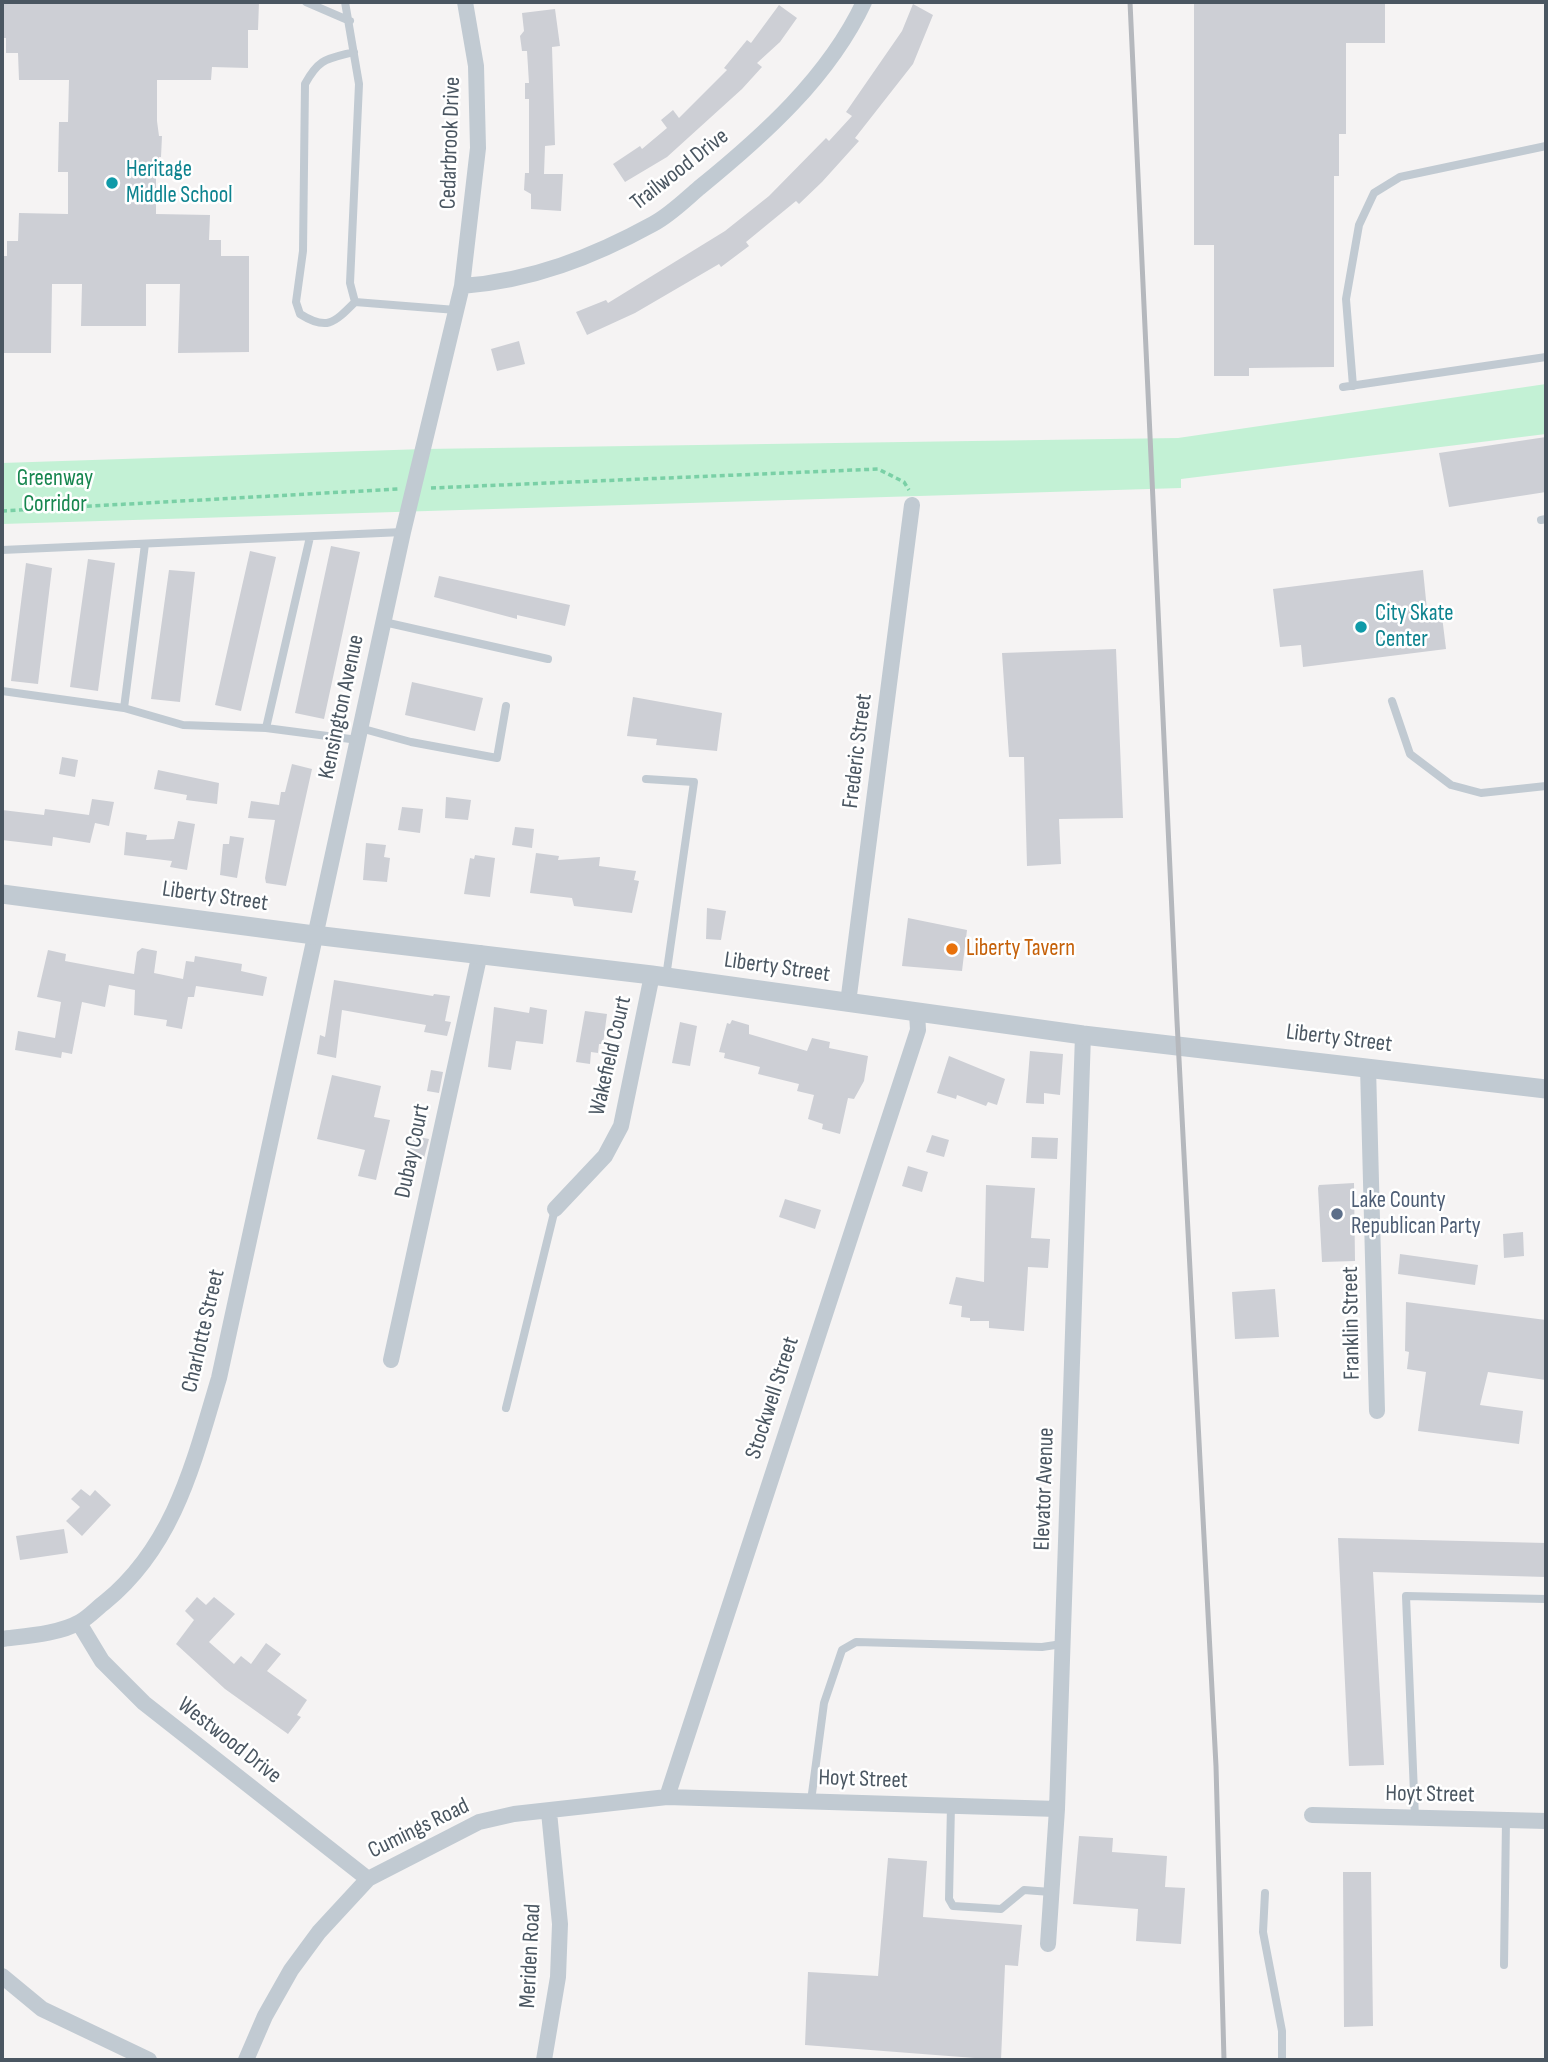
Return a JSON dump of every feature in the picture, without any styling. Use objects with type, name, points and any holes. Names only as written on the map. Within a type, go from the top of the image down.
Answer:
[{"type":"street","name":"Cedarbrook Drive","points":[[462,286],[478,148],[476,66],[465,2]]},
{"type":"street","name":"Trailwood Drive","points":[[462,286],[505,282],[576,262],[656,223],[733,160],[800,98],[857,17],[864,2]]},
{"type":"street","points":[[415,488],[462,286]]},
{"type":"street","name":"Kensington Avenue","points":[[314,935],[415,488]]},
{"type":"street","name":"Frederic Street","points":[[848,1003],[912,505]]},
{"type":"street","name":"Liberty Street","points":[[2,894],[659,976],[1083,1035],[1546,1090]]},
{"type":"street","name":"Charlotte Street","points":[[2,1639],[28,1636],[79,1623],[122,1588],[150,1556],[174,1517],[219,1378],[314,935]]},
{"type":"street","name":"Dubay Court","points":[[391,1360],[480,953]]},
{"type":"street","name":"Wakefield Court","points":[[555,1209],[605,1156],[621,1126],[659,976]]},
{"type":"street","name":"Stockwell Street","points":[[667,1797],[918,1030],[917,1013]]},
{"type":"street","name":"Elevator Avenue","points":[[1048,1944],[1057,1809],[1083,1035]]},
{"type":"street","name":"Franklin Street","points":[[1368,1067],[1377,1411]]},
{"type":"street","name":"Westwood Drive","points":[[79,1623],[102,1661],[144,1703],[368,1879]]},
{"type":"street","name":"Hoyt Street","points":[[667,1797],[1057,1809]]},
{"type":"street","name":"Cumings Road","points":[[246,2060],[265,2016],[291,1970],[319,1932],[368,1879],[479,1822],[514,1814],[667,1797]]},
{"type":"street","name":"Meriden Road","points":[[544,2060],[558,1977],[560,1924],[549,1812]]},
{"type":"street","name":"Hoyt Street","points":[[1312,1815],[1546,1821]]},
{"type":"street","points":[[2,1976],[42,2009],[149,2060]]},
{"type":"lane","points":[[306,2],[350,21]]},
{"type":"lane","points":[[345,2],[359,83],[350,283],[355,303]]},
{"type":"lane","points":[[354,52],[324,60],[313,68],[304,84],[303,251],[296,302],[299,314],[326,324],[335,322],[355,303],[457,310]]},
{"type":"lane","points":[[1353,386],[1346,299],[1359,225],[1374,193],[1400,177],[1546,146]]},
{"type":"lane","points":[[1343,387],[1546,357]]},
{"type":"lane","points":[[2,550],[403,533]]},
{"type":"lane","points":[[266,728],[310,537]]},
{"type":"lane","points":[[124,708],[145,544]]},
{"type":"lane","points":[[384,622],[548,659]]},
{"type":"lane","points":[[2,691],[124,708],[183,725],[359,734],[497,758],[506,706]]},
{"type":"lane","points":[[1392,701],[1410,754],[1451,785],[1481,793],[1546,786]]},
{"type":"lane","points":[[646,779],[694,782],[659,976]]},
{"type":"lane","points":[[506,1408],[555,1209]]},
{"type":"lane","points":[[1415,1818],[1406,1596],[1546,1599]]},
{"type":"lane","points":[[811,1801],[824,1703],[842,1650],[856,1642],[1042,1647],[1062,1644]]},
{"type":"lane","points":[[951,1805],[950,1899],[953,1906],[1001,1909],[1024,1890],[1051,1892]]},
{"type":"lane","points":[[1504,1965],[1506,1820]]},
{"type":"lane","points":[[1265,1893],[1263,1932],[1282,2031],[1282,2060]]},
{"type":"path","points":[[2,511],[415,488],[878,469],[904,482],[912,505]]},
{"type":"green space","name":"Greenway Corridor","points":[[1546,384],[1546,434],[1181,479],[1181,488],[2,524],[2,463],[424,449],[1178,438]]},
{"type":"building","name":"Heritage Middle School","points":[[2,2],[259,2],[258,30],[248,30],[248,68],[212,67],[211,80],[157,80],[157,121],[159,136],[162,136],[161,157],[156,172],[156,214],[210,215],[209,240],[221,240],[221,256],[249,256],[249,352],[178,353],[180,284],[146,284],[146,326],[81,326],[82,284],[52,284],[51,353],[2,353],[2,256],[7,256],[7,241],[18,241],[19,213],[68,214],[68,172],[58,172],[59,122],[68,122],[69,80],[19,80],[18,53],[6,53],[6,38],[2,38]]},
{"type":"building","points":[[1194,2],[1385,2],[1385,43],[1346,43],[1346,134],[1339,134],[1339,176],[1334,176],[1334,367],[1249,368],[1249,376],[1214,376],[1214,245],[1194,245]]},
{"type":"building","points":[[913,4],[933,15],[913,64],[855,138],[859,141],[822,182],[799,204],[796,201],[746,242],[749,246],[721,267],[719,264],[635,313],[587,335],[576,312],[606,300],[608,303],[725,231],[769,196],[826,138],[829,141],[852,116],[846,112],[902,31]]},
{"type":"building","points":[[779,5],[797,18],[780,42],[757,63],[762,67],[742,89],[667,157],[625,182],[613,164],[640,146],[642,149],[667,128],[661,120],[673,110],[679,118],[727,70],[724,68],[747,40],[751,43]]},
{"type":"building","points":[[555,9],[560,46],[552,47],[555,145],[545,146],[544,174],[563,174],[561,211],[531,209],[531,194],[524,190],[525,173],[529,173],[529,99],[525,99],[525,83],[529,83],[527,51],[522,51],[520,36],[524,31],[522,13]]},
{"type":"building","points":[[519,341],[525,364],[497,371],[491,349]]},
{"type":"building","points":[[1546,437],[1546,492],[1449,507],[1439,453]]},
{"type":"building","points":[[331,546],[360,552],[324,719],[295,713]]},
{"type":"building","points":[[250,551],[276,557],[241,711],[215,705]]},
{"type":"building","points":[[88,559],[115,563],[98,691],[70,687]]},
{"type":"building","points":[[26,563],[52,568],[38,684],[11,681]]},
{"type":"building","points":[[169,570],[195,572],[180,702],[151,699]]},
{"type":"building","name":"City Skate Center","points":[[1423,570],[1427,610],[1441,608],[1446,649],[1303,667],[1301,645],[1280,647],[1273,589]]},
{"type":"building","points":[[439,576],[570,605],[565,626],[517,615],[517,619],[434,597]]},
{"type":"building","points":[[1116,649],[1123,818],[1059,819],[1061,864],[1027,866],[1024,757],[1009,757],[1002,653]]},
{"type":"building","points":[[412,682],[483,698],[475,731],[405,715]]},
{"type":"building","points":[[633,697],[722,713],[717,751],[656,745],[657,739],[627,736]]},
{"type":"building","points":[[62,757],[78,760],[75,777],[59,774]]},
{"type":"building","points":[[292,764],[312,769],[286,886],[266,883],[265,878],[275,820],[248,818],[251,801],[279,805]]},
{"type":"building","points":[[158,770],[219,783],[217,804],[186,800],[187,795],[154,789]]},
{"type":"building","points":[[446,797],[471,800],[468,820],[445,818]]},
{"type":"building","points":[[92,799],[114,802],[109,826],[95,823],[90,843],[53,837],[52,846],[2,840],[2,810],[44,815],[45,809],[89,815]]},
{"type":"building","points":[[402,807],[423,809],[420,833],[398,830]]},
{"type":"building","points":[[178,821],[195,824],[187,870],[170,867],[172,861],[124,855],[126,832],[147,835],[146,840],[174,839]]},
{"type":"building","points":[[515,827],[534,829],[532,848],[512,845]]},
{"type":"building","points":[[230,836],[244,838],[237,878],[220,875],[223,844],[229,844]]},
{"type":"building","points":[[366,843],[386,845],[384,857],[390,858],[387,882],[363,880]]},
{"type":"building","points":[[536,853],[559,856],[558,860],[600,857],[599,866],[636,871],[634,880],[639,881],[632,913],[574,906],[572,898],[530,893]]},
{"type":"building","points":[[475,855],[495,858],[490,897],[464,894],[470,858],[474,859]]},
{"type":"building","points":[[707,908],[726,911],[721,940],[706,939]]},
{"type":"building","points":[[908,918],[967,930],[962,971],[902,966]]},
{"type":"building","points":[[142,948],[157,951],[154,973],[183,979],[186,961],[194,962],[195,956],[242,964],[241,971],[267,977],[263,996],[196,986],[194,997],[188,997],[182,1029],[166,1026],[167,1020],[134,1015],[135,990],[109,985],[105,1007],[82,1002],[72,1054],[62,1052],[61,1058],[15,1050],[18,1031],[55,1038],[61,1002],[37,997],[48,950],[66,954],[65,961],[134,974],[137,952]]},
{"type":"building","points":[[334,980],[433,996],[450,996],[445,1021],[451,1022],[447,1036],[424,1032],[426,1025],[342,1010],[336,1058],[317,1054],[320,1035],[325,1037]]},
{"type":"building","points":[[494,1007],[529,1013],[530,1007],[547,1010],[543,1044],[516,1041],[511,1070],[488,1067]]},
{"type":"building","points":[[585,1011],[607,1014],[603,1044],[599,1044],[598,1053],[591,1052],[590,1064],[576,1062]]},
{"type":"building","points":[[732,1020],[749,1025],[749,1034],[807,1051],[812,1038],[830,1042],[829,1048],[868,1056],[864,1081],[854,1099],[848,1098],[840,1134],[822,1129],[823,1124],[808,1119],[814,1095],[797,1091],[799,1084],[758,1074],[760,1067],[724,1058],[725,1053],[719,1052],[727,1023],[730,1024]]},
{"type":"building","points":[[680,1022],[697,1026],[690,1066],[672,1063]]},
{"type":"building","points":[[1030,1051],[1063,1054],[1060,1095],[1044,1093],[1044,1104],[1026,1103]]},
{"type":"building","points":[[949,1056],[1005,1079],[997,1105],[988,1102],[986,1106],[957,1095],[956,1099],[937,1093]]},
{"type":"building","points":[[431,1070],[443,1072],[439,1093],[427,1091]]},
{"type":"building","points":[[332,1075],[381,1086],[374,1117],[390,1120],[376,1180],[358,1176],[365,1150],[317,1139]]},
{"type":"building","points":[[932,1135],[949,1140],[944,1157],[926,1152]]},
{"type":"building","points":[[414,1136],[429,1139],[424,1158],[408,1155]]},
{"type":"building","points":[[1032,1137],[1058,1138],[1057,1159],[1031,1158]]},
{"type":"building","points":[[908,1166],[928,1172],[922,1192],[902,1186]]},
{"type":"building","name":"Lake County Republican Party","points":[[1354,1183],[1355,1261],[1322,1262],[1319,1185]]},
{"type":"building","points":[[986,1185],[1035,1188],[1031,1238],[1050,1239],[1048,1268],[1028,1267],[1024,1331],[989,1328],[989,1321],[970,1321],[970,1318],[961,1317],[962,1306],[949,1304],[956,1277],[984,1282]]},
{"type":"building","points":[[785,1199],[821,1210],[815,1229],[779,1217]]},
{"type":"building","points":[[1523,1232],[1524,1256],[1504,1258],[1503,1234]]},
{"type":"building","points":[[1400,1254],[1478,1265],[1475,1285],[1398,1274]]},
{"type":"building","points":[[1275,1289],[1279,1337],[1235,1339],[1232,1292]]},
{"type":"building","points":[[1406,1302],[1546,1320],[1546,1380],[1488,1372],[1480,1405],[1523,1411],[1519,1444],[1418,1431],[1426,1372],[1407,1369],[1409,1352],[1405,1351]]},
{"type":"building","points":[[81,1489],[90,1496],[95,1490],[111,1505],[82,1536],[66,1521],[80,1507],[71,1499]]},
{"type":"building","points":[[64,1529],[68,1553],[20,1560],[16,1536]]},
{"type":"building","points":[[1338,1538],[1546,1543],[1546,1577],[1373,1572],[1384,1765],[1349,1766]]},
{"type":"building","points":[[197,1597],[206,1605],[214,1597],[235,1614],[209,1642],[234,1664],[241,1656],[251,1664],[266,1643],[281,1654],[267,1671],[307,1700],[297,1715],[301,1717],[288,1734],[225,1689],[176,1644],[194,1620],[185,1611]]},
{"type":"building","points":[[1079,1836],[1113,1838],[1112,1852],[1167,1856],[1165,1887],[1185,1888],[1181,1944],[1136,1941],[1138,1909],[1073,1904]]},
{"type":"building","points":[[888,1858],[927,1861],[923,1917],[1022,1925],[1018,1966],[1005,1965],[1001,2060],[805,2045],[808,1972],[878,1976]]},
{"type":"building","points":[[1343,1872],[1371,1872],[1373,2026],[1344,2027]]},
{"type":"railway","points":[[1130,2],[1177,1021],[1216,1766],[1224,2060]]},
{"type":"place","name":"Heritage Middle School","points":[[112,183]]},
{"type":"place","name":"City Skate Center","points":[[1361,627]]},
{"type":"place","name":"Liberty Tavern","points":[[952,949]]},
{"type":"place","name":"Lake County Republican Party","points":[[1337,1214]]}]
